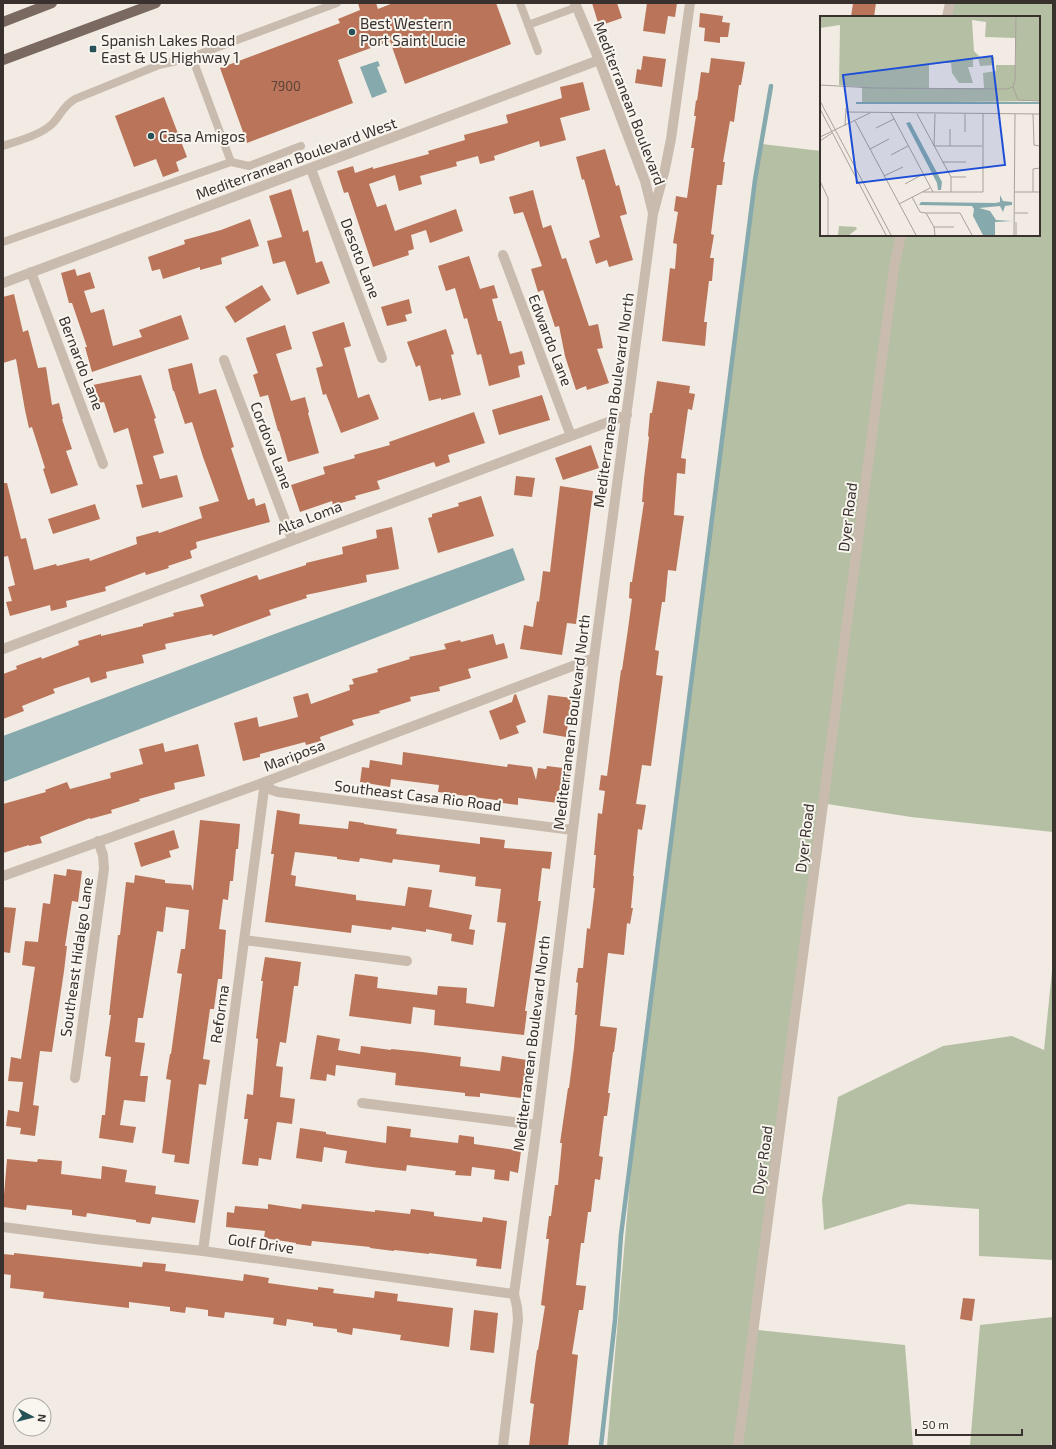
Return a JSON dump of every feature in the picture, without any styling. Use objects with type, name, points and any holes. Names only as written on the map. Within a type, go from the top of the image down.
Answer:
[{"type":"main road","points":[[3,22],[52,3]]},
{"type":"main road","points":[[3,60],[156,3]]},
{"type":"street","name":"Mediterranean Boulevard North","points":[[503,1446],[518,1320],[514,1294],[537,1125],[594,658],[653,214],[671,139],[690,3]]},
{"type":"street","points":[[947,16],[950,3]]},
{"type":"street","name":"Mediterranean Boulevard","points":[[576,5],[599,60],[645,181],[653,214]]},
{"type":"street","name":"Mediterranean Boulevard West","points":[[3,283],[599,60]]},
{"type":"street","name":"Desoto Lane","points":[[311,169],[382,358]]},
{"type":"street","name":"Dyer Road","points":[[738,1446],[894,268],[901,236]]},
{"type":"street","name":"Edwardo Lane","points":[[503,255],[571,436]]},
{"type":"street","name":"Bernardo Lane","points":[[32,272],[103,464]]},
{"type":"street","name":"Cordova Lane","points":[[224,360],[292,540]]},
{"type":"street","name":"Alta Loma","points":[[4,647],[626,415]]},
{"type":"street","name":"Mariposa","points":[[3,876],[265,782],[594,658]]},
{"type":"street","name":"Southeast Casa Rio Road","points":[[265,782],[272,790],[278,792],[572,830]]},
{"type":"street","name":"Reforma","points":[[203,1250],[265,782]]},
{"type":"street","name":"Southeast Hidalgo Lane","points":[[75,1078],[104,869],[103,855],[98,841]]},
{"type":"street","points":[[244,940],[407,961]]},
{"type":"street","points":[[362,1103],[537,1125]]},
{"type":"street","name":"Golf Drive","points":[[3,1227],[95,1239],[203,1250],[514,1294]]},
{"type":"lane","points":[[3,146],[44,131],[52,124],[64,107],[75,99],[159,65],[192,57],[337,3]]},
{"type":"lane","points":[[520,3],[538,51]]},
{"type":"lane","points":[[528,25],[576,5]]},
{"type":"lane","points":[[192,57],[232,162]]},
{"type":"lane","points":[[3,242],[232,162],[249,166],[301,146]]},
{"type":"green space","points":[[951,3],[1053,3],[1053,832],[911,817],[821,803],[758,1330],[905,1345],[913,1446],[607,1446],[633,1146],[761,144],[820,151],[820,236],[1040,236],[1040,16],[948,16]]},
{"type":"green space","points":[[1053,961],[1053,1260],[979,1256],[979,1209],[908,1204],[824,1230],[822,1199],[838,1097],[943,1046],[1012,1036],[1044,1050]]},
{"type":"green space","points":[[1053,1317],[1053,1431],[1051,1446],[970,1446],[980,1325]]},
{"type":"water","points":[[378,61],[380,66],[377,67],[387,92],[372,98],[360,67]]},
{"type":"water","points":[[513,548],[525,580],[3,782],[3,736],[280,632]]},
{"type":"building","points":[[358,3],[376,3],[378,9],[393,3],[496,3],[511,44],[405,84],[390,41],[338,60],[353,103],[247,143],[220,68],[340,23],[338,19],[360,10]]},
{"type":"building","points":[[592,3],[617,3],[622,18],[599,26]]},
{"type":"building","points":[[647,3],[677,3],[675,17],[668,16],[665,34],[643,31]]},
{"type":"building","points":[[853,3],[876,3],[874,16],[851,16]]},
{"type":"building","points":[[700,13],[723,16],[722,22],[730,23],[728,37],[720,37],[720,43],[704,41],[705,28],[699,27]]},
{"type":"building","points":[[643,56],[666,59],[662,87],[635,83],[637,69],[641,70]]},
{"type":"building","points":[[711,58],[745,62],[741,85],[739,85],[734,122],[730,121],[723,162],[725,162],[722,185],[717,185],[711,234],[714,235],[710,258],[714,258],[712,281],[709,281],[704,322],[707,322],[705,346],[662,341],[670,268],[675,269],[677,244],[673,243],[678,212],[674,211],[676,196],[687,198],[694,148],[691,148],[696,116],[694,116],[696,100],[697,101],[701,72],[709,73]]},
{"type":"building","points":[[583,82],[590,110],[560,118],[566,140],[540,147],[539,141],[494,156],[495,160],[480,164],[478,156],[456,162],[457,166],[420,176],[422,184],[399,191],[395,175],[369,184],[377,207],[386,204],[395,231],[456,209],[463,231],[430,243],[426,230],[411,235],[414,249],[408,251],[409,255],[373,267],[348,192],[344,193],[337,171],[353,166],[355,173],[373,167],[373,169],[429,154],[428,151],[465,140],[464,135],[508,123],[506,115],[562,98],[560,87]]},
{"type":"building","name":"Casa Amigos","points":[[164,97],[187,157],[176,162],[179,171],[163,177],[156,159],[134,167],[115,116]]},
{"type":"building","points":[[605,149],[616,186],[619,185],[627,214],[620,216],[633,260],[609,267],[607,260],[596,264],[589,241],[600,237],[584,179],[582,180],[576,157]]},
{"type":"building","points":[[291,189],[303,232],[308,230],[316,263],[322,261],[330,283],[297,295],[285,261],[273,264],[267,241],[282,237],[269,196]]},
{"type":"building","points":[[533,190],[543,228],[551,225],[562,259],[566,258],[589,326],[598,324],[603,348],[597,349],[609,383],[587,390],[586,386],[576,390],[565,356],[559,326],[555,327],[543,290],[538,292],[531,269],[542,266],[523,212],[514,214],[509,197]]},
{"type":"building","points":[[250,219],[259,246],[221,258],[222,264],[200,270],[200,267],[163,279],[160,269],[152,271],[148,257],[185,244],[184,240],[221,230]]},
{"type":"building","points":[[469,256],[480,289],[494,285],[498,298],[492,299],[498,321],[501,321],[510,354],[522,351],[525,364],[518,366],[520,377],[489,386],[481,354],[477,355],[467,318],[464,319],[455,288],[446,291],[438,266]]},
{"type":"building","points":[[75,269],[77,276],[90,272],[95,288],[84,291],[91,313],[104,309],[113,346],[142,337],[139,330],[181,315],[189,339],[92,372],[85,347],[87,347],[72,303],[69,303],[61,273]]},
{"type":"building","points":[[262,285],[271,300],[235,323],[225,307]]},
{"type":"building","points":[[14,294],[23,332],[28,330],[38,368],[46,367],[52,405],[59,403],[62,419],[72,449],[66,451],[78,485],[51,494],[43,469],[45,468],[32,427],[29,428],[16,359],[3,363],[3,297]]},
{"type":"building","points":[[409,299],[412,313],[405,315],[407,321],[387,326],[381,307]]},
{"type":"building","points":[[344,322],[351,346],[344,348],[358,398],[369,394],[379,419],[341,433],[326,394],[323,395],[316,368],[323,366],[312,332]]},
{"type":"building","points":[[285,325],[292,349],[276,354],[291,401],[305,397],[319,453],[288,462],[268,395],[260,397],[253,375],[258,373],[246,338]]},
{"type":"building","points":[[446,329],[454,354],[451,355],[461,395],[441,400],[441,398],[429,401],[420,365],[416,367],[407,342]]},
{"type":"building","points":[[192,363],[199,394],[216,389],[234,447],[231,448],[248,500],[254,498],[256,506],[265,503],[270,522],[196,542],[197,548],[190,551],[192,558],[168,566],[169,568],[146,575],[145,572],[105,587],[106,591],[66,601],[67,607],[51,611],[50,605],[10,616],[6,602],[12,601],[8,587],[15,585],[8,556],[3,557],[3,483],[7,483],[21,539],[26,538],[34,570],[89,558],[90,561],[137,544],[136,537],[158,531],[159,533],[202,518],[199,507],[219,501],[192,422],[185,424],[173,391],[168,369]]},
{"type":"building","points":[[141,375],[156,418],[154,419],[164,453],[153,456],[160,479],[177,475],[183,497],[142,508],[136,485],[143,484],[128,428],[114,433],[104,402],[99,403],[93,385]]},
{"type":"building","points":[[657,381],[690,386],[689,393],[695,394],[692,410],[688,409],[681,458],[686,459],[685,474],[677,473],[674,515],[684,516],[676,571],[668,570],[665,602],[662,602],[655,650],[659,651],[656,675],[663,676],[651,766],[642,765],[636,804],[646,805],[642,830],[638,829],[633,876],[631,908],[633,908],[630,924],[627,923],[624,955],[608,953],[600,1026],[617,1028],[608,1093],[610,1093],[607,1116],[604,1116],[599,1156],[603,1157],[600,1180],[595,1179],[591,1212],[588,1212],[584,1243],[581,1243],[576,1285],[586,1286],[583,1310],[579,1310],[572,1354],[578,1355],[568,1446],[529,1446],[534,1404],[530,1403],[545,1306],[541,1305],[549,1239],[546,1239],[555,1185],[558,1185],[562,1143],[560,1143],[574,1048],[578,983],[576,982],[578,968],[583,968],[587,928],[590,929],[595,888],[593,888],[596,855],[594,855],[598,813],[602,814],[605,791],[599,790],[601,775],[607,776],[628,629],[632,599],[629,598],[630,582],[632,582],[644,502],[642,502],[650,413],[652,413]]},
{"type":"building","points":[[542,395],[550,420],[499,435],[492,410]]},
{"type":"building","points":[[474,412],[485,443],[448,455],[450,462],[436,467],[434,462],[377,481],[380,489],[355,496],[356,499],[333,505],[332,501],[300,512],[291,485],[325,474],[323,467],[355,458],[354,455],[390,445],[389,442]]},
{"type":"building","points":[[591,445],[599,468],[563,480],[555,458]]},
{"type":"building","points":[[516,476],[535,478],[532,497],[514,495]]},
{"type":"building","points":[[560,486],[593,491],[576,624],[567,623],[562,655],[520,649],[524,625],[533,627],[537,601],[539,602],[543,571],[550,572]]},
{"type":"building","points":[[481,496],[494,536],[438,553],[428,518],[432,517],[432,514],[459,506],[458,503]]},
{"type":"building","points":[[95,504],[100,519],[53,534],[48,519]]},
{"type":"building","points":[[392,527],[399,569],[366,575],[367,582],[306,595],[307,598],[269,610],[271,615],[213,636],[212,634],[165,644],[166,649],[142,655],[144,663],[106,672],[107,678],[91,683],[89,677],[53,689],[55,693],[22,706],[24,711],[3,719],[3,674],[17,669],[16,666],[41,657],[42,659],[79,645],[78,641],[101,634],[101,636],[143,626],[143,624],[174,616],[173,613],[204,606],[200,595],[257,575],[259,580],[306,565],[306,563],[343,554],[342,547],[377,538],[376,530]]},
{"type":"building","points":[[493,634],[496,645],[504,643],[508,658],[468,669],[471,678],[439,687],[440,691],[410,697],[411,701],[379,711],[380,713],[352,720],[354,725],[320,737],[321,741],[306,745],[305,742],[260,754],[260,757],[243,761],[234,723],[257,717],[259,727],[298,717],[293,697],[308,693],[311,704],[350,690],[349,685],[354,684],[352,679],[378,672],[377,669],[410,659],[409,657],[446,649],[444,644],[460,640],[461,642]]},
{"type":"building","points":[[516,694],[526,722],[516,726],[519,733],[500,740],[489,711],[512,702],[514,695]]},
{"type":"building","points":[[548,695],[572,698],[566,737],[543,733]]},
{"type":"building","points":[[163,743],[165,752],[198,744],[205,776],[174,783],[175,789],[139,799],[140,801],[111,810],[112,813],[90,818],[40,837],[42,843],[29,845],[3,853],[3,804],[46,792],[45,790],[67,782],[70,789],[111,778],[110,773],[143,764],[139,749]]},
{"type":"building","points":[[403,752],[507,767],[508,764],[532,767],[536,780],[538,768],[546,769],[547,766],[571,769],[566,804],[518,798],[518,805],[502,803],[503,801],[438,792],[439,785],[391,779],[390,787],[360,782],[362,767],[369,768],[370,760],[402,765]]},
{"type":"building","points":[[277,810],[300,814],[299,824],[348,829],[349,821],[397,829],[396,834],[480,844],[480,837],[505,840],[504,848],[552,852],[550,869],[542,868],[538,901],[541,901],[525,1011],[527,1011],[524,1035],[434,1025],[435,1010],[413,1007],[411,1024],[349,1016],[355,974],[378,977],[377,988],[437,995],[438,986],[467,988],[466,1003],[494,1007],[506,923],[497,922],[501,889],[475,886],[476,877],[439,872],[440,865],[393,859],[392,863],[360,858],[359,862],[337,859],[337,857],[295,852],[291,875],[296,876],[295,886],[356,895],[356,900],[405,906],[408,887],[432,890],[429,907],[472,915],[469,929],[475,930],[473,945],[451,941],[452,934],[426,929],[426,932],[392,927],[391,930],[352,925],[351,933],[265,922],[274,854],[271,854]]},
{"type":"building","points":[[200,820],[240,824],[233,881],[230,881],[228,900],[223,899],[219,929],[226,930],[222,979],[218,979],[214,1009],[210,1009],[203,1059],[210,1060],[206,1085],[199,1084],[189,1164],[174,1162],[175,1155],[162,1153],[171,1080],[166,1079],[182,974],[177,973],[181,949],[185,949],[189,910],[166,907],[163,932],[157,931],[143,1018],[138,1018],[135,1042],[145,1043],[140,1076],[148,1076],[145,1102],[124,1100],[120,1125],[136,1127],[133,1143],[99,1138],[102,1115],[105,1115],[111,1057],[105,1056],[111,1015],[109,1015],[118,935],[120,935],[126,882],[134,883],[135,875],[165,880],[165,883],[191,885],[193,891]]},
{"type":"building","points":[[174,830],[179,848],[169,851],[171,857],[141,867],[134,843]]},
{"type":"building","points":[[67,869],[82,871],[78,902],[72,901],[65,946],[67,946],[64,971],[52,1052],[40,1051],[33,1105],[39,1106],[35,1136],[20,1134],[21,1128],[6,1126],[8,1110],[19,1112],[23,1082],[8,1081],[11,1057],[21,1059],[35,967],[22,965],[25,941],[38,942],[43,903],[50,904],[54,874],[66,876]]},
{"type":"building","points":[[3,907],[16,908],[10,953],[3,952]]},
{"type":"building","points":[[265,957],[301,962],[298,986],[294,986],[286,1043],[280,1042],[276,1066],[283,1067],[280,1097],[295,1099],[292,1124],[277,1122],[271,1160],[259,1158],[258,1166],[242,1164],[248,1119],[244,1119],[247,1094],[253,1095],[258,1039],[256,1038],[263,981],[261,981]]},
{"type":"building","points":[[317,1035],[340,1039],[338,1050],[360,1054],[361,1046],[461,1057],[460,1066],[500,1071],[502,1056],[527,1060],[525,1070],[532,1071],[529,1091],[522,1090],[521,1098],[480,1093],[480,1097],[465,1096],[465,1093],[395,1085],[396,1073],[336,1065],[335,1076],[327,1074],[326,1081],[310,1079]]},
{"type":"building","points":[[387,1126],[411,1129],[410,1137],[458,1143],[459,1135],[474,1137],[474,1144],[521,1151],[518,1173],[510,1171],[509,1181],[494,1179],[495,1170],[472,1167],[471,1176],[455,1175],[456,1171],[407,1165],[406,1171],[372,1167],[345,1163],[347,1151],[324,1147],[322,1162],[296,1158],[300,1128],[326,1132],[326,1134],[386,1143]]},
{"type":"building","points":[[7,1159],[37,1162],[38,1159],[62,1161],[61,1174],[101,1179],[102,1166],[127,1170],[125,1182],[156,1186],[155,1194],[199,1200],[195,1223],[152,1217],[150,1224],[136,1222],[136,1220],[87,1213],[86,1217],[72,1215],[72,1210],[27,1205],[26,1210],[3,1207]]},
{"type":"building","points":[[268,1204],[301,1209],[302,1204],[375,1212],[375,1210],[410,1214],[411,1209],[434,1212],[434,1216],[482,1222],[483,1217],[507,1221],[501,1269],[476,1266],[477,1259],[312,1241],[311,1246],[264,1238],[265,1231],[226,1227],[227,1212],[234,1213],[235,1206],[268,1209]]},
{"type":"building","points":[[14,1253],[142,1267],[143,1262],[166,1264],[165,1271],[243,1281],[244,1274],[269,1278],[268,1283],[318,1290],[318,1287],[334,1289],[333,1293],[374,1298],[375,1291],[398,1294],[397,1301],[453,1308],[449,1347],[400,1340],[401,1335],[353,1328],[352,1335],[337,1332],[337,1329],[313,1326],[313,1323],[287,1319],[286,1326],[273,1324],[274,1318],[225,1312],[224,1318],[208,1316],[208,1310],[186,1307],[185,1313],[170,1311],[170,1307],[129,1302],[129,1308],[43,1298],[44,1292],[10,1288],[11,1275],[3,1274],[3,1254],[14,1255]]},
{"type":"building","points":[[963,1298],[975,1299],[972,1321],[960,1319]]},
{"type":"building","points":[[474,1310],[498,1313],[494,1353],[470,1350]]},
{"type":"waterway","points":[[601,1446],[615,1320],[621,1235],[755,180],[771,86]]},
{"type":"place","name":"Best Western Port Saint Lucie","points":[[352,32]]},
{"type":"place","name":"Spanish Lakes Road East & US Highway 1","points":[[93,49]]},
{"type":"place","name":"Casa Amigos","points":[[151,136]]}]
